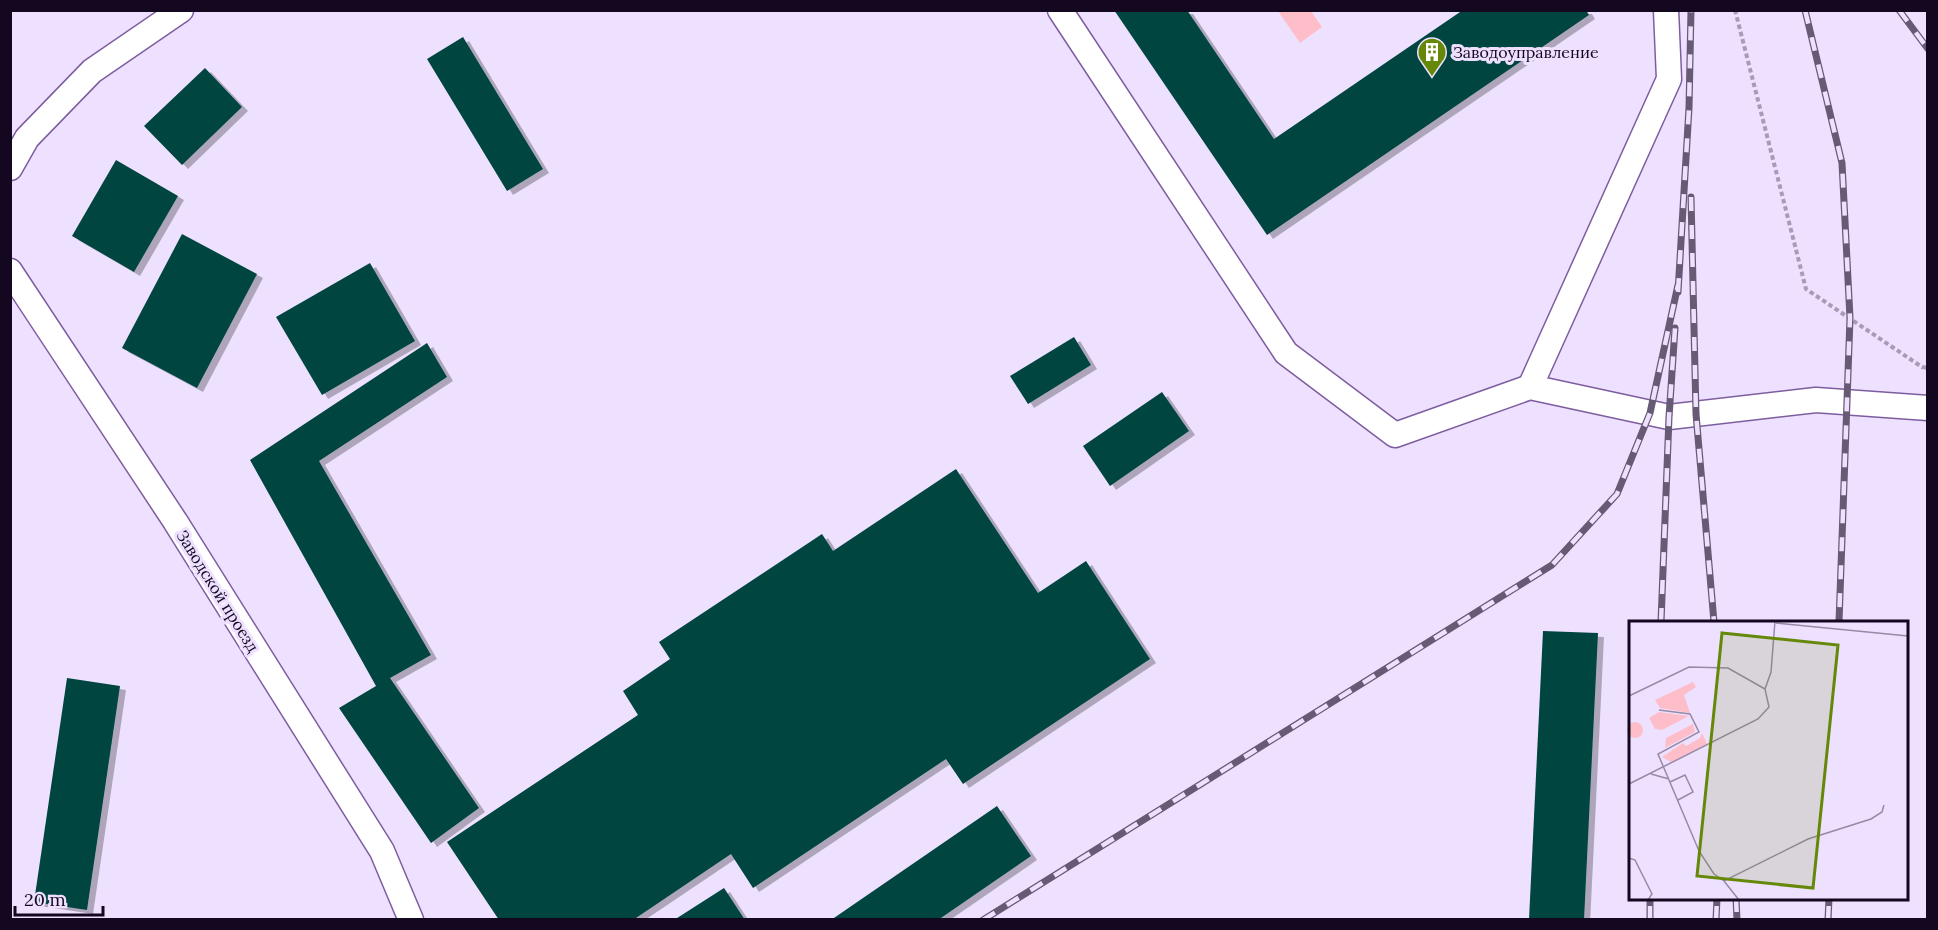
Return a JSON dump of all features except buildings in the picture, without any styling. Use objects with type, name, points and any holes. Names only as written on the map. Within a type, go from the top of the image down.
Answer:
[{"type":"street","points":[[10,168],[27,138],[92,71],[181,10]]},
{"type":"street","points":[[1060,10],[1286,353],[1395,435],[1530,387],[1669,417],[1816,400],[1928,408]]},
{"type":"street","points":[[1530,387],[1669,79],[1666,10]]},
{"type":"street","name":"Заводской проезд","points":[[10,271],[175,521],[382,851],[411,920]]},
{"type":"path","points":[[1735,10],[1806,289],[1922,367],[1928,368]]},
{"type":"shaded area","points":[[1278,11],[1311,11],[1322,27],[1300,43]]},
{"type":"railway","points":[[1678,292],[1689,108],[1691,10]]},
{"type":"railway","points":[[1805,10],[1842,163],[1850,318],[1839,621]]},
{"type":"railway","points":[[1899,10],[1928,49]]},
{"type":"railway","points":[[1691,197],[1696,414],[1714,621]]},
{"type":"railway","points":[[983,920],[1552,565],[1617,494],[1650,413],[1678,285]]},
{"type":"railway","points":[[1661,621],[1675,328]]},
{"type":"railway","points":[[1650,900],[1650,920]]},
{"type":"railway","points":[[1716,920],[1717,900]]},
{"type":"railway","points":[[1736,900],[1737,920]]},
{"type":"railway","points":[[1828,920],[1829,900]]},
{"type":"place","name":"Заводоуправление","points":[[1432,78]]}]
